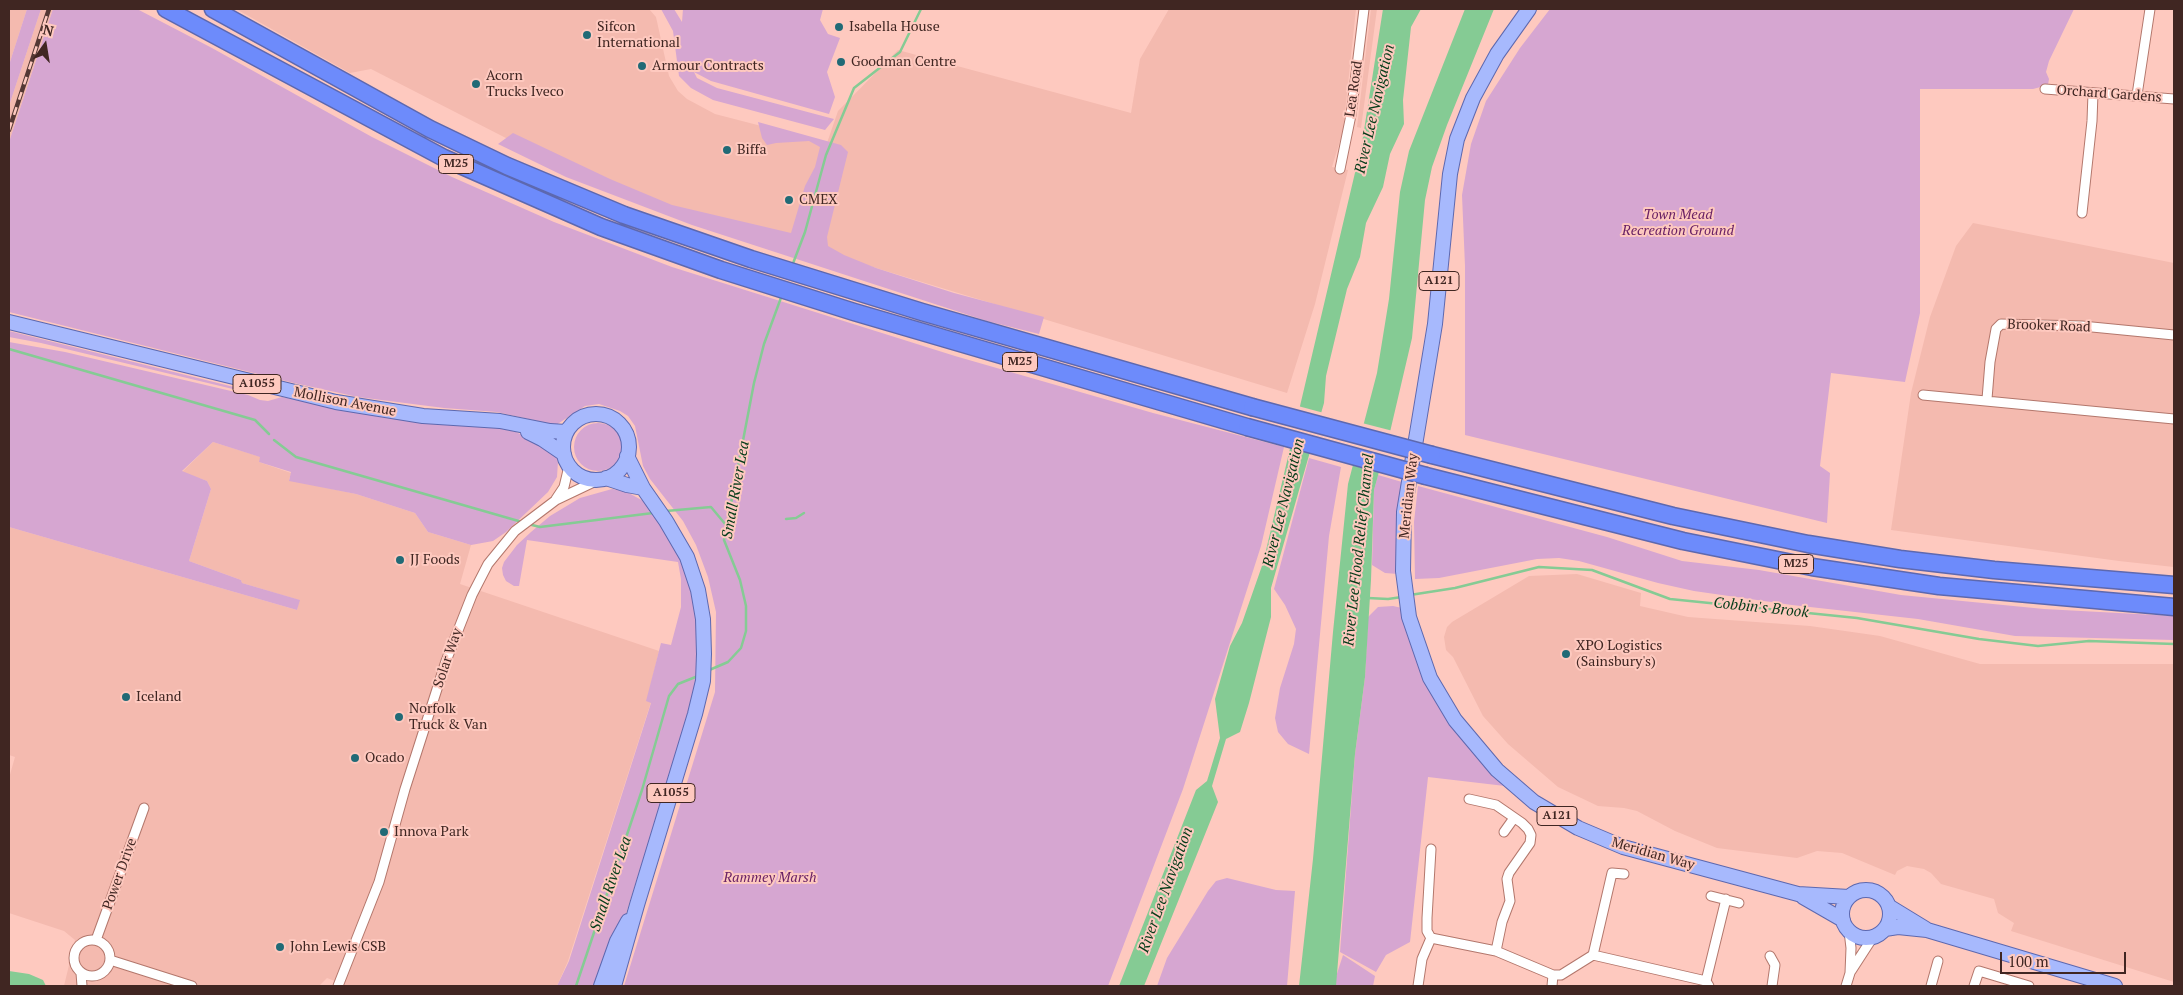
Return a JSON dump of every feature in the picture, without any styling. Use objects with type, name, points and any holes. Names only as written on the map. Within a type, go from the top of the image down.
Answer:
[{"type":"highway","name":"M25","points":[[166,9],[360,115],[467,169],[601,227],[762,284],[1013,360],[1426,476],[1682,541],[1812,567],[1896,581],[1974,590],[2174,607]]},
{"type":"highway","name":"M25","points":[[213,9],[388,108],[507,166],[624,215],[768,265],[1056,352],[1432,455],[1673,516],[1808,544],[1900,559],[1994,570],[2174,585]]},
{"type":"main road","name":"Meridian Way","points":[[1529,9],[1485,74],[1470,106],[1455,148],[1450,174],[1435,324],[1404,512],[1403,571],[1409,617],[1430,678],[1455,720],[1497,770],[1534,802],[1578,828],[1623,847],[1798,894],[1849,897]]},
{"type":"main road","name":"Mollison Avenue","points":[[9,322],[336,402],[408,414],[510,423],[550,432],[566,432]]},
{"type":"main road","points":[[566,460],[564,440],[566,432],[579,418],[593,414],[608,416],[619,424],[626,434],[629,445],[628,456],[620,469],[602,479]]},
{"type":"main road","name":"Mollison Avenue","points":[[510,423],[542,439],[581,476],[643,488]]},
{"type":"main road","name":"A1055","points":[[614,986],[695,714],[703,674],[704,637],[698,590],[687,557],[666,521],[643,488],[628,456]]},
{"type":"main road","points":[[1861,890],[1876,891],[1887,900],[1890,907],[1890,922],[1885,929],[1873,937],[1862,938],[1846,925],[1842,910],[1849,897],[1861,890]]},
{"type":"main road","name":"Meridian Way","points":[[1798,894],[1846,925]]},
{"type":"main road","name":"A1055","points":[[601,986],[617,941],[637,905]]},
{"type":"main road","points":[[1890,907],[1927,930]]},
{"type":"main road","points":[[1885,929],[1898,927],[1927,930],[2115,986]]},
{"type":"street","name":"Lea Road","points":[[1340,169],[1351,115],[1364,9]]},
{"type":"street","points":[[2137,95],[2150,9]]},
{"type":"street","name":"Orchard Gardens","points":[[2045,89],[2174,99]]},
{"type":"street","points":[[2082,213],[2093,93]]},
{"type":"street","name":"Brooker Road","points":[[1987,399],[1990,362],[1996,330],[2001,324],[2082,326],[2174,335]]},
{"type":"street","points":[[1922,394],[2174,419]]},
{"type":"street","name":"Solar Way","points":[[556,500],[564,487],[566,460]]},
{"type":"street","name":"Solar Way","points":[[338,986],[379,882],[405,789],[457,631],[472,595],[493,556],[522,526],[556,500],[602,479]]},
{"type":"street","points":[[1469,799],[1496,804],[1528,829],[1531,839],[1509,873],[1510,900],[1502,922],[1496,951]]},
{"type":"street","name":"Power Drive","points":[[96,940],[144,808]]},
{"type":"street","points":[[1504,832],[1514,818]]},
{"type":"street","points":[[1418,986],[1422,959],[1431,938],[1428,931],[1427,918],[1431,849]]},
{"type":"street","points":[[1593,955],[1612,873],[1624,874]]},
{"type":"street","points":[[1711,896],[1740,903]]},
{"type":"street","points":[[1431,938],[1496,951],[1553,975],[1560,975],[1593,955],[1707,984],[1726,899]]},
{"type":"street","points":[[1846,925],[1852,941],[1850,973],[1846,986]]},
{"type":"street","points":[[1850,973],[1873,937]]},
{"type":"street","points":[[96,940],[105,945],[110,960],[109,965],[102,974],[91,977],[81,973],[74,964],[74,952],[80,944],[96,940]]},
{"type":"street","points":[[1770,956],[1775,965],[1772,986]]},
{"type":"street","points":[[110,960],[192,986]]},
{"type":"street","points":[[1931,986],[1938,961]]},
{"type":"street","points":[[1974,986],[1979,971],[2029,986]]},
{"type":"street","points":[[81,973],[82,986]]},
{"type":"street","points":[[1552,986],[1553,975]]},
{"type":"shaded area","points":[[9,9],[27,9],[9,65]]},
{"type":"shaded area","points":[[41,9],[53,9],[9,142],[9,106]]},
{"type":"shaded area","points":[[236,9],[649,9],[656,17],[669,76],[678,91],[687,99],[715,114],[827,143],[838,111],[898,50],[1131,113],[1140,59],[1169,9],[1356,9],[1343,131],[1332,167],[1348,170],[1315,304],[1287,393],[590,181],[371,69],[350,73]]},
{"type":"shaded area","points":[[1371,9],[1377,9],[1361,128],[1357,127]]},
{"type":"shaded area","points":[[1973,223],[2174,263],[2174,567],[1891,530],[1911,393],[1930,317],[1956,246]]},
{"type":"shaded area","points":[[213,442],[261,457],[259,462],[291,473],[289,480],[356,494],[415,513],[428,532],[471,545],[460,584],[659,651],[647,700],[651,702],[568,961],[557,986],[348,986],[327,978],[319,986],[64,986],[75,940],[64,931],[9,913],[9,778],[15,757],[9,755],[9,527],[297,610],[299,600],[242,583],[241,580],[189,561],[211,489],[207,481],[182,472]]},
{"type":"shaded area","points":[[1577,574],[1641,593],[1640,606],[1688,617],[1810,626],[1880,636],[1980,664],[2174,664],[2174,982],[2011,931],[2014,923],[1998,913],[1994,899],[1941,884],[1931,873],[1924,869],[1907,866],[1897,871],[1895,875],[1842,853],[1817,851],[1797,858],[1717,848],[1675,831],[1637,811],[1598,806],[1558,787],[1508,744],[1483,716],[1453,657],[1446,650],[1444,637],[1447,627],[1452,622],[1529,576]]},
{"type":"green space","points":[[27,9],[41,9],[9,106],[9,65]]},
{"type":"green space","name":"Rammey Marsh","points":[[53,9],[137,9],[212,48],[372,137],[452,177],[554,222],[672,267],[955,356],[1153,413],[1284,447],[1261,546],[1183,789],[1108,986],[624,986],[715,692],[716,612],[708,577],[696,545],[683,521],[650,479],[643,466],[635,426],[628,416],[620,411],[599,404],[585,406],[556,425],[497,412],[444,408],[358,397],[294,383],[9,312],[9,142]]},
{"type":"green space","points":[[661,9],[674,9],[682,22],[683,9],[823,9],[820,20],[828,34],[840,38],[827,72],[835,97],[829,114],[711,81],[694,72],[697,78],[717,88],[834,119],[825,130],[713,100],[691,88],[679,76],[673,31]]},
{"type":"green space","name":"Town Mead Recreation Ground","points":[[1550,9],[2074,9],[2049,61],[2046,72],[2049,79],[2048,85],[2033,89],[1920,89],[1920,313],[1905,382],[1831,373],[1820,466],[1830,473],[1827,523],[1465,435],[1465,266],[1462,195],[1471,144],[1486,101],[1520,48]]},
{"type":"green space","points":[[758,122],[841,145],[848,152],[827,237],[828,246],[844,255],[876,268],[954,293],[1044,317],[1039,334],[987,321],[692,225],[566,177],[498,144],[513,133],[610,179],[672,205],[791,233],[805,186],[815,167],[820,147],[809,141],[767,145],[762,138]]},
{"type":"green space","points":[[9,331],[238,388],[237,390],[9,337]]},
{"type":"green space","points":[[9,342],[65,352],[248,395],[260,400],[268,401],[282,397],[385,418],[489,426],[516,432],[554,453],[558,461],[557,477],[548,492],[506,532],[493,541],[471,545],[428,532],[415,513],[356,494],[289,481],[291,472],[259,462],[260,457],[213,442],[182,471],[207,481],[211,489],[189,561],[241,580],[242,583],[300,600],[297,610],[9,527]]},
{"type":"green space","points":[[593,423],[603,423],[615,430],[622,442],[622,452],[615,464],[603,471],[593,471],[585,467],[578,460],[574,452],[574,442],[578,434],[585,427]]},
{"type":"green space","points":[[1309,458],[1341,467],[1329,536],[1309,754],[1288,744],[1278,732],[1275,718],[1280,688],[1294,644],[1296,629],[1285,605],[1274,589]]},
{"type":"green space","points":[[1378,475],[1402,482],[1397,518],[1398,574],[1385,573],[1372,565],[1374,490]]},
{"type":"green space","points":[[1418,486],[1607,537],[1682,561],[1759,570],[1901,595],[2044,609],[2174,616],[2174,640],[2015,636],[1918,619],[1792,605],[1694,591],[1579,561],[1559,558],[1537,559],[1439,578],[1415,579],[1414,522]]},
{"type":"green space","points":[[612,489],[625,491],[647,503],[687,569],[696,604],[698,667],[695,694],[688,717],[623,923],[598,986],[557,986],[569,961],[651,703],[646,701],[661,643],[671,645],[681,607],[681,579],[678,562],[527,540],[519,586],[514,586],[506,581],[502,568],[504,562],[517,545],[550,516],[580,498]]},
{"type":"green space","points":[[1393,606],[1402,608],[1402,618],[1417,660],[1474,753],[1505,786],[1428,777],[1410,942],[1386,955],[1376,972],[1340,952],[1355,754],[1365,677],[1368,617],[1378,607]]},
{"type":"green space","points":[[1227,878],[1276,890],[1295,891],[1287,986],[1157,986],[1167,958],[1208,891],[1216,881]]},
{"type":"green space","points":[[1343,955],[1375,976],[1373,986],[1333,986]]},
{"type":"water","name":"River Lee Navigation","points":[[1383,9],[1421,9],[1411,27],[1403,100],[1404,124],[1390,154],[1383,187],[1366,223],[1360,257],[1347,289],[1326,376],[1324,403],[1271,588],[1271,617],[1249,703],[1240,732],[1226,739],[1212,786],[1218,802],[1144,986],[1119,986],[1196,790],[1207,781],[1220,738],[1215,699],[1230,646],[1242,623],[1263,563],[1362,143]]},
{"type":"water","name":"River Lee Flood Relief Channel","points":[[1465,9],[1494,9],[1432,167],[1425,200],[1412,338],[1374,490],[1365,677],[1355,754],[1336,986],[1299,986],[1313,859],[1348,484],[1377,373],[1389,299],[1400,192],[1409,151]]},
{"type":"water","points":[[9,971],[29,974],[43,980],[46,986],[9,986]]},
{"type":"pier","points":[[1298,406],[1324,413],[1313,454],[1287,448]]},
{"type":"pier","points":[[1362,423],[1393,431],[1381,473],[1351,465]]},
{"type":"waterway","name":"Small River Lea","points":[[792,266],[805,232],[826,155],[854,88],[900,52],[921,9]]},
{"type":"waterway","name":"Small River Lea","points":[[707,671],[728,662],[741,648],[746,631],[746,606],[740,580],[724,540],[754,383],[764,344],[782,295]]},
{"type":"waterway","points":[[9,349],[255,420],[269,434]]},
{"type":"waterway","points":[[274,440],[296,457],[522,522]]},
{"type":"waterway","points":[[666,511],[711,507],[726,525]]},
{"type":"waterway","points":[[528,524],[540,527],[653,513]]},
{"type":"waterway","points":[[786,519],[796,518],[804,513]]},
{"type":"waterway","name":"Cobbin's Brook","points":[[1410,595],[1455,588],[1539,567],[1592,570],[1670,599],[1857,618],[1979,639],[2038,646],[2089,641],[2174,644]]},
{"type":"waterway","name":"Cobbin's Brook","points":[[1368,598],[1388,599],[1402,597]]},
{"type":"waterway","name":"Small River Lea","points":[[576,986],[642,790],[669,696],[678,684],[698,676]]},
{"type":"railway","points":[[9,130],[49,9]]},
{"type":"place","name":"Isabella House","points":[[839,27]]},
{"type":"place","name":"Sifcon International","points":[[587,35]]},
{"type":"place","name":"Goodman Centre","points":[[841,62]]},
{"type":"place","name":"Armour Contracts","points":[[642,66]]},
{"type":"place","name":"Acorn Trucks Iveco","points":[[476,84]]},
{"type":"place","name":"Biffa","points":[[727,150]]},
{"type":"place","name":"CMEX","points":[[789,200]]},
{"type":"place","name":"JJ Foods","points":[[400,560]]},
{"type":"place","name":"XPO Logistics (Sainsbury's)","points":[[1566,654]]},
{"type":"place","name":"Iceland","points":[[126,697]]},
{"type":"place","name":"Norfolk Truck & Van","points":[[399,717]]},
{"type":"place","name":"Ocado","points":[[355,758]]},
{"type":"place","name":"Innova Park","points":[[384,832]]},
{"type":"place","name":"John Lewis CSB","points":[[280,947]]}]
